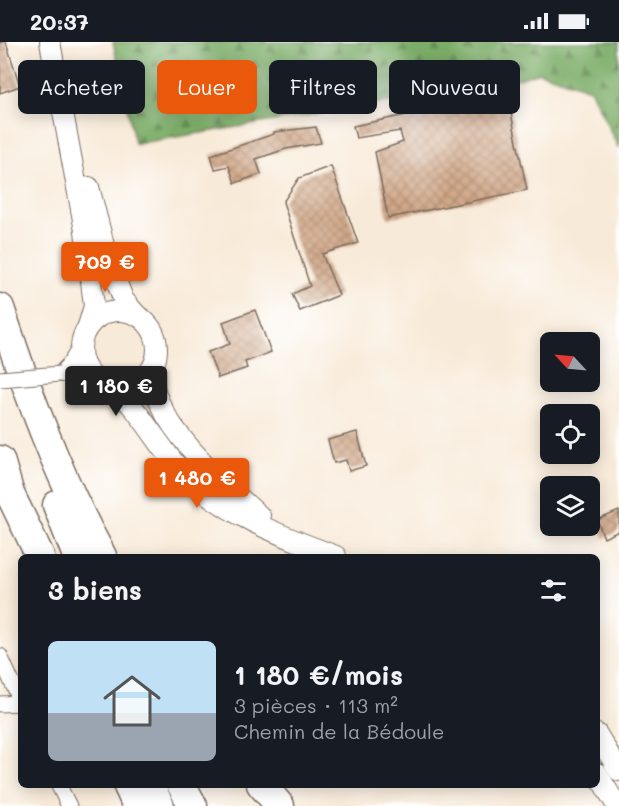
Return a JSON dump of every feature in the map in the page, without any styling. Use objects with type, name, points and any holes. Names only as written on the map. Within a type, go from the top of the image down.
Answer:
[{"type":"highway","points":[[0,308],[28,394],[60,473],[101,554]]},
{"type":"highway","points":[[0,345],[33,444],[76,554]]},
{"type":"highway","points":[[0,460],[31,554]]},
{"type":"highway","points":[[10,494],[39,554]]},
{"type":"highway","points":[[129,788],[137,806]]},
{"type":"highway","points":[[151,788],[160,806]]},
{"type":"highway","points":[[183,788],[193,806]]},
{"type":"highway","points":[[264,788],[280,806]]},
{"type":"street","points":[[51,42],[104,245],[123,299],[156,334],[158,345],[152,378],[162,410],[214,475],[262,518],[294,540]]},
{"type":"street","points":[[51,42],[85,231],[94,306],[81,346],[72,362],[60,374]]},
{"type":"street","points":[[88,326],[98,317],[110,311],[122,310],[135,313]]},
{"type":"street","points":[[81,346],[84,365],[130,404],[184,474],[204,491],[250,520],[331,554]]},
{"type":"street","points":[[0,379],[60,374],[125,387],[136,384],[146,377],[153,367]]},
{"type":"street","points":[[0,656],[18,696]]},
{"type":"street","points":[[0,704],[18,703]]},
{"type":"street","points":[[600,739],[619,771]]},
{"type":"street","points":[[600,777],[617,806]]},
{"type":"street","points":[[60,788],[69,806]]},
{"type":"green space","points":[[113,42],[619,42],[619,149],[590,89],[539,72],[520,78],[520,60],[389,60],[389,102],[377,104],[377,60],[269,60],[269,114],[315,114],[135,144],[129,114],[145,114],[145,60],[117,60]]},
{"type":"building","points":[[0,42],[6,42],[18,80],[18,87],[0,93]]},
{"type":"building","points":[[411,114],[511,114],[527,190],[388,218],[375,152],[403,142],[400,131],[356,138],[353,126]]},
{"type":"building","points":[[316,127],[321,143],[286,149],[256,159],[261,174],[235,183],[229,166],[215,169],[211,155],[274,134],[274,132]]},
{"type":"building","points":[[331,166],[358,243],[322,254],[339,295],[300,311],[292,294],[310,286],[283,202],[299,178]]},
{"type":"building","points":[[255,310],[271,352],[245,362],[247,368],[218,378],[208,352],[230,344],[223,322]]},
{"type":"building","points":[[357,432],[366,466],[349,471],[346,460],[334,463],[328,440]]},
{"type":"building","points":[[619,511],[619,531],[604,538],[600,528],[600,519]]}]
